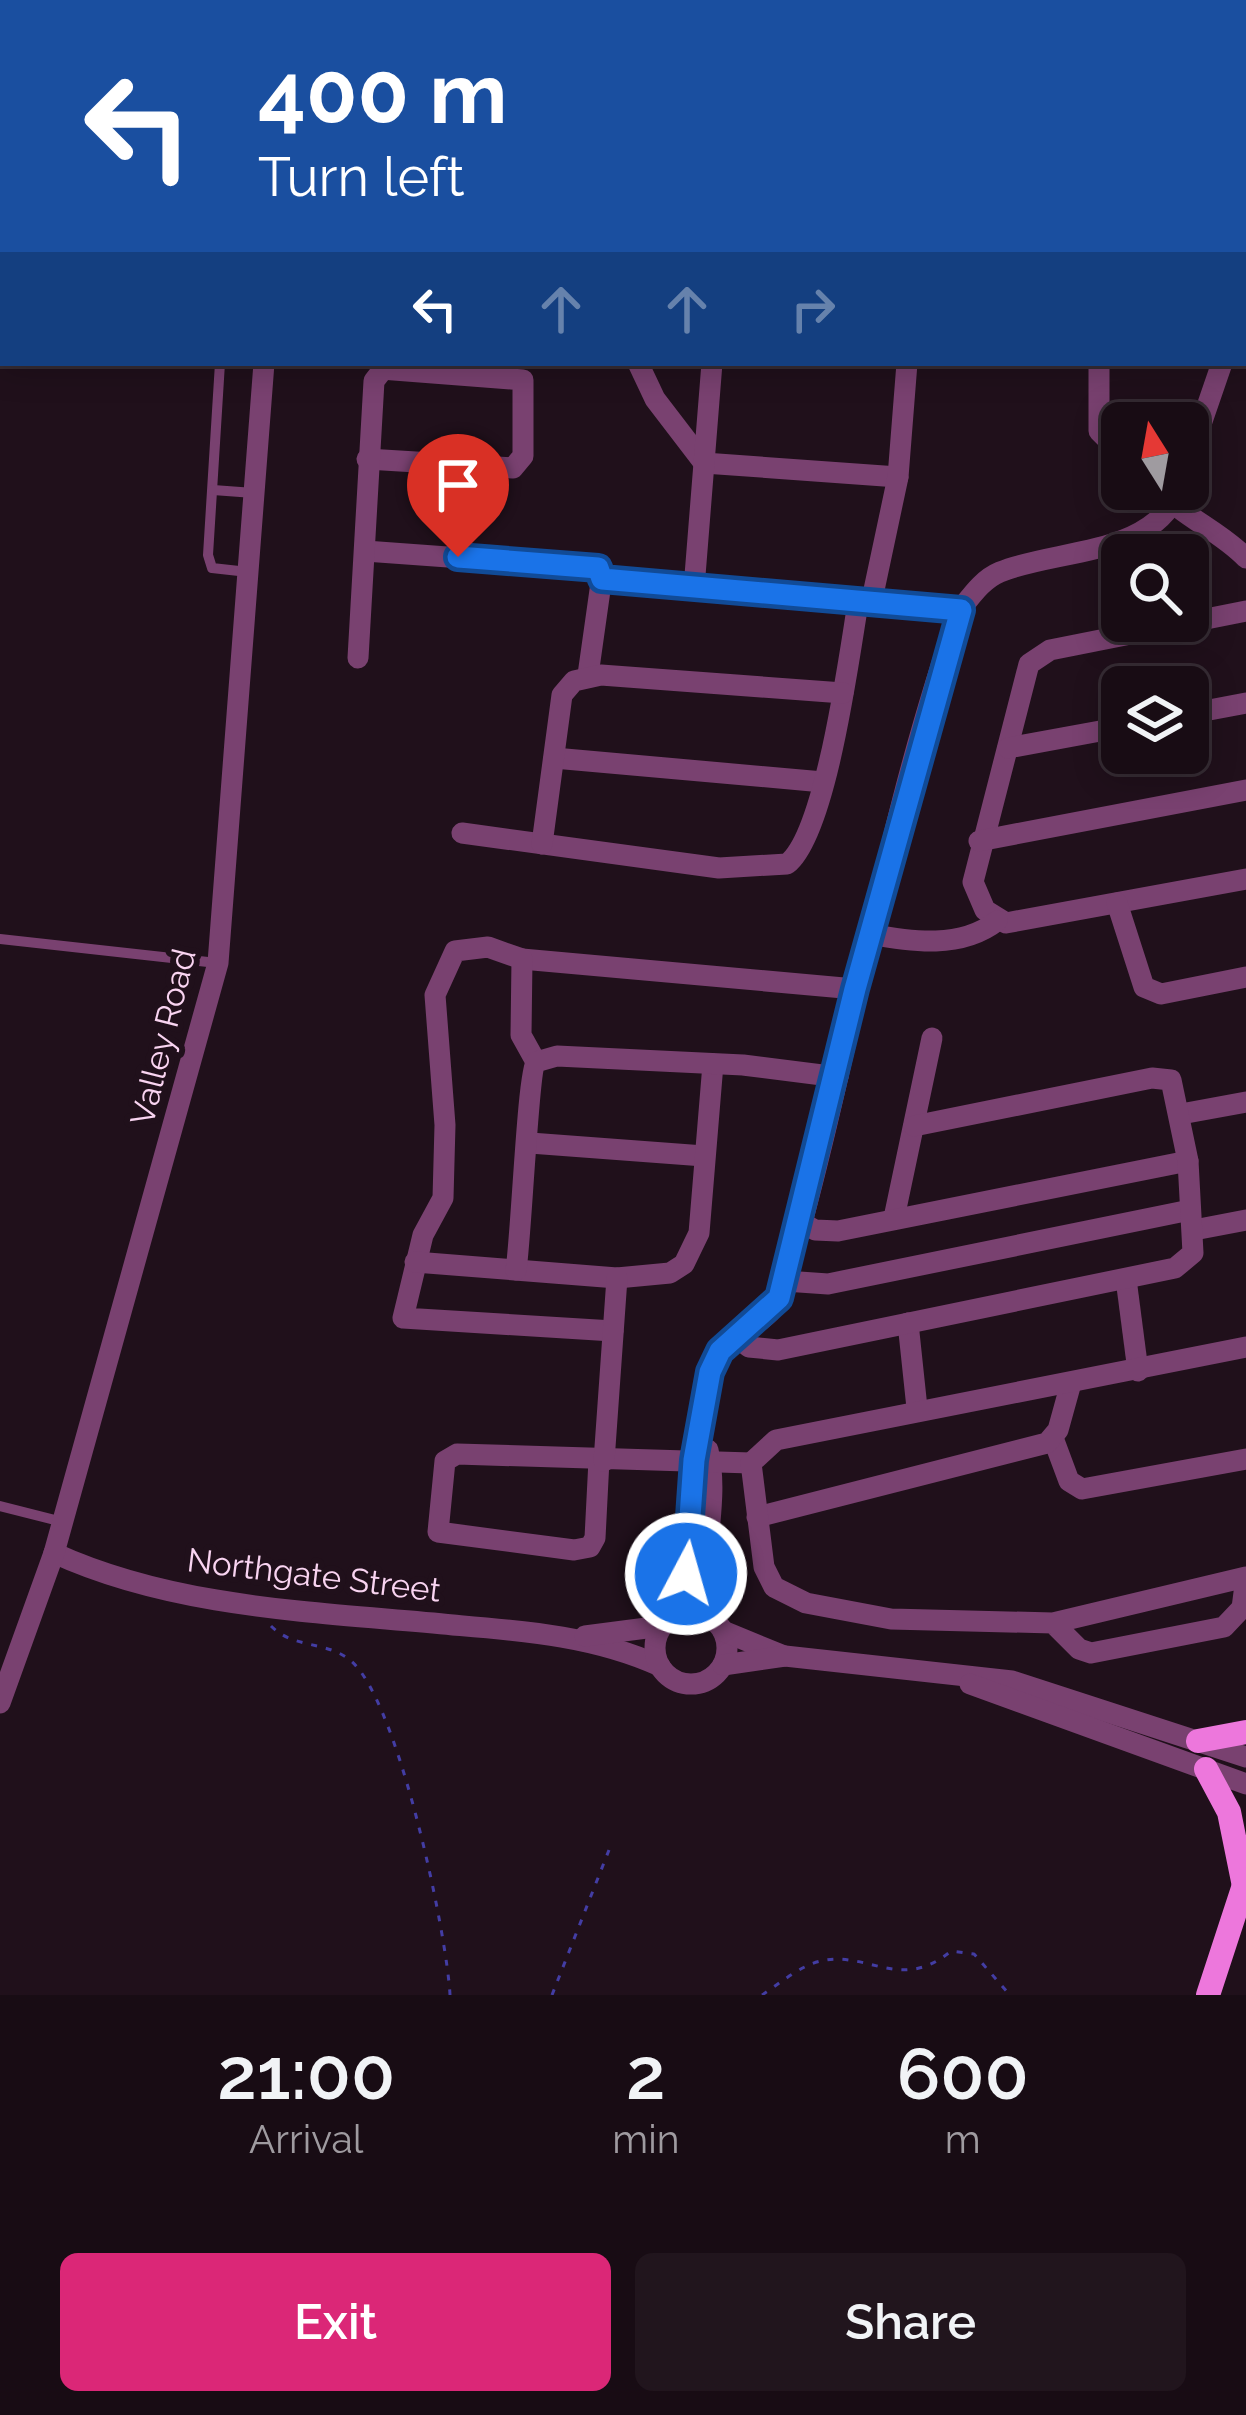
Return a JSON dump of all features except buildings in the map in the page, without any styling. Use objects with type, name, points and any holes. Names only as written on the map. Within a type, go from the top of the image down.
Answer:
[{"type":"main road","points":[[1198,1741],[1246,1732]]},
{"type":"main road","points":[[1206,1769],[1229,1812],[1245,1883],[1208,1995]]},
{"type":"street","name":"Valley Road","points":[[0,1703],[63,1522],[218,963],[264,366]]},
{"type":"street","points":[[358,658],[374,381],[385,366],[523,380],[539,366]]},
{"type":"street","points":[[639,366],[655,399],[704,463],[898,477]]},
{"type":"street","points":[[694,588],[712,366]]},
{"type":"street","points":[[462,833],[719,868],[770,868],[800,854],[823,782],[898,477],[908,366]]},
{"type":"street","points":[[1099,366],[1101,433]]},
{"type":"street","points":[[1209,402],[1221,366]]},
{"type":"street","points":[[367,460],[513,468],[523,456],[523,380]]},
{"type":"street","points":[[723,1665],[717,1624],[696,1560],[710,1372],[735,1336],[771,1311],[785,1281],[838,1077],[855,989],[961,610],[998,572],[1114,543],[1142,530],[1158,510]]},
{"type":"street","points":[[1191,510],[1244,553]]},
{"type":"street","points":[[365,550],[598,568],[602,579],[588,675]]},
{"type":"street","points":[[602,579],[961,610]]},
{"type":"street","points":[[997,921],[976,898],[979,841],[1008,748],[1023,679],[1039,656],[1246,611]]},
{"type":"street","points":[[542,844],[562,695],[588,675],[843,693]]},
{"type":"street","points":[[1209,710],[1246,703]]},
{"type":"street","points":[[1008,748],[1101,731]]},
{"type":"street","points":[[554,758],[823,782]]},
{"type":"street","points":[[979,841],[1246,790]]},
{"type":"street","points":[[870,934],[910,942],[955,939],[982,933],[997,921],[1246,878]]},
{"type":"street","points":[[1117,903],[1144,987],[1161,994],[1246,976]]},
{"type":"street","points":[[613,1331],[403,1318],[415,1262],[445,1186],[445,1125],[434,1034],[439,980],[454,951],[472,946],[522,958],[855,989]]},
{"type":"street","points":[[522,958],[521,1035],[536,1063]]},
{"type":"street","points":[[893,1218],[932,1038]]},
{"type":"street","points":[[516,1270],[530,1143],[529,1077],[536,1063],[557,1056],[713,1064],[838,1077]]},
{"type":"street","points":[[415,1262],[617,1278],[670,1273],[684,1264],[699,1233],[713,1064]]},
{"type":"street","points":[[735,1336],[749,1348],[778,1350],[1126,1279],[1188,1262],[1192,1220],[1188,1161],[1176,1086],[1152,1078],[914,1126]]},
{"type":"street","points":[[1181,1114],[1246,1102]]},
{"type":"street","points":[[530,1143],[704,1156]]},
{"type":"street","points":[[801,1222],[825,1232],[1188,1161]]},
{"type":"street","points":[[785,1281],[828,1284],[1192,1220],[1246,1220]]},
{"type":"street","points":[[617,1278],[613,1331],[602,1461],[595,1538],[590,1547],[574,1550],[438,1532],[449,1457],[602,1461],[751,1462],[776,1439],[1246,1347]]},
{"type":"street","points":[[1126,1279],[1138,1371]]},
{"type":"street","points":[[908,1323],[917,1408]]},
{"type":"street","points":[[1071,1382],[1053,1438],[1070,1481],[1082,1489],[1246,1459]]},
{"type":"street","points":[[757,1517],[1027,1451],[1053,1438]]},
{"type":"street","points":[[751,1462],[770,1582],[806,1604],[891,1618],[1053,1623],[1246,1577],[1242,1608],[1223,1627],[1091,1653],[1079,1649],[1053,1623]]},
{"type":"street","name":"Northgate Street","points":[[54,1552],[97,1572],[185,1594],[572,1638],[660,1666]]},
{"type":"street","points":[[696,1560],[655,1648],[660,1666],[671,1678],[694,1684],[723,1665],[784,1656],[1032,1686],[1246,1757]]},
{"type":"street","points":[[666,1622],[694,1611],[784,1656]]},
{"type":"street","name":"Northgate Street","points":[[572,1638],[666,1622]]},
{"type":"street","points":[[946,1675],[1246,1784]]},
{"type":"lane","points":[[220,366],[209,562],[212,568],[248,572]]},
{"type":"lane","points":[[213,490],[254,494]]},
{"type":"lane","points":[[0,939],[218,963]]},
{"type":"lane","points":[[0,1506],[63,1522]]},
{"type":"path","points":[[248,1602],[284,1639],[348,1657],[374,1693],[421,1823],[448,1947],[450,1995]]},
{"type":"path","points":[[552,1995],[609,1850]]},
{"type":"path","points":[[763,1995],[820,1961],[853,1961],[887,1972],[939,1961],[951,1951],[974,1954],[1010,1995]]},
{"type":"route","points":[[458,557],[598,568],[602,579],[961,610],[855,989],[838,1077],[779,1298],[771,1311],[720,1351],[710,1372],[703,1432],[694,1460],[686,1574]]}]
